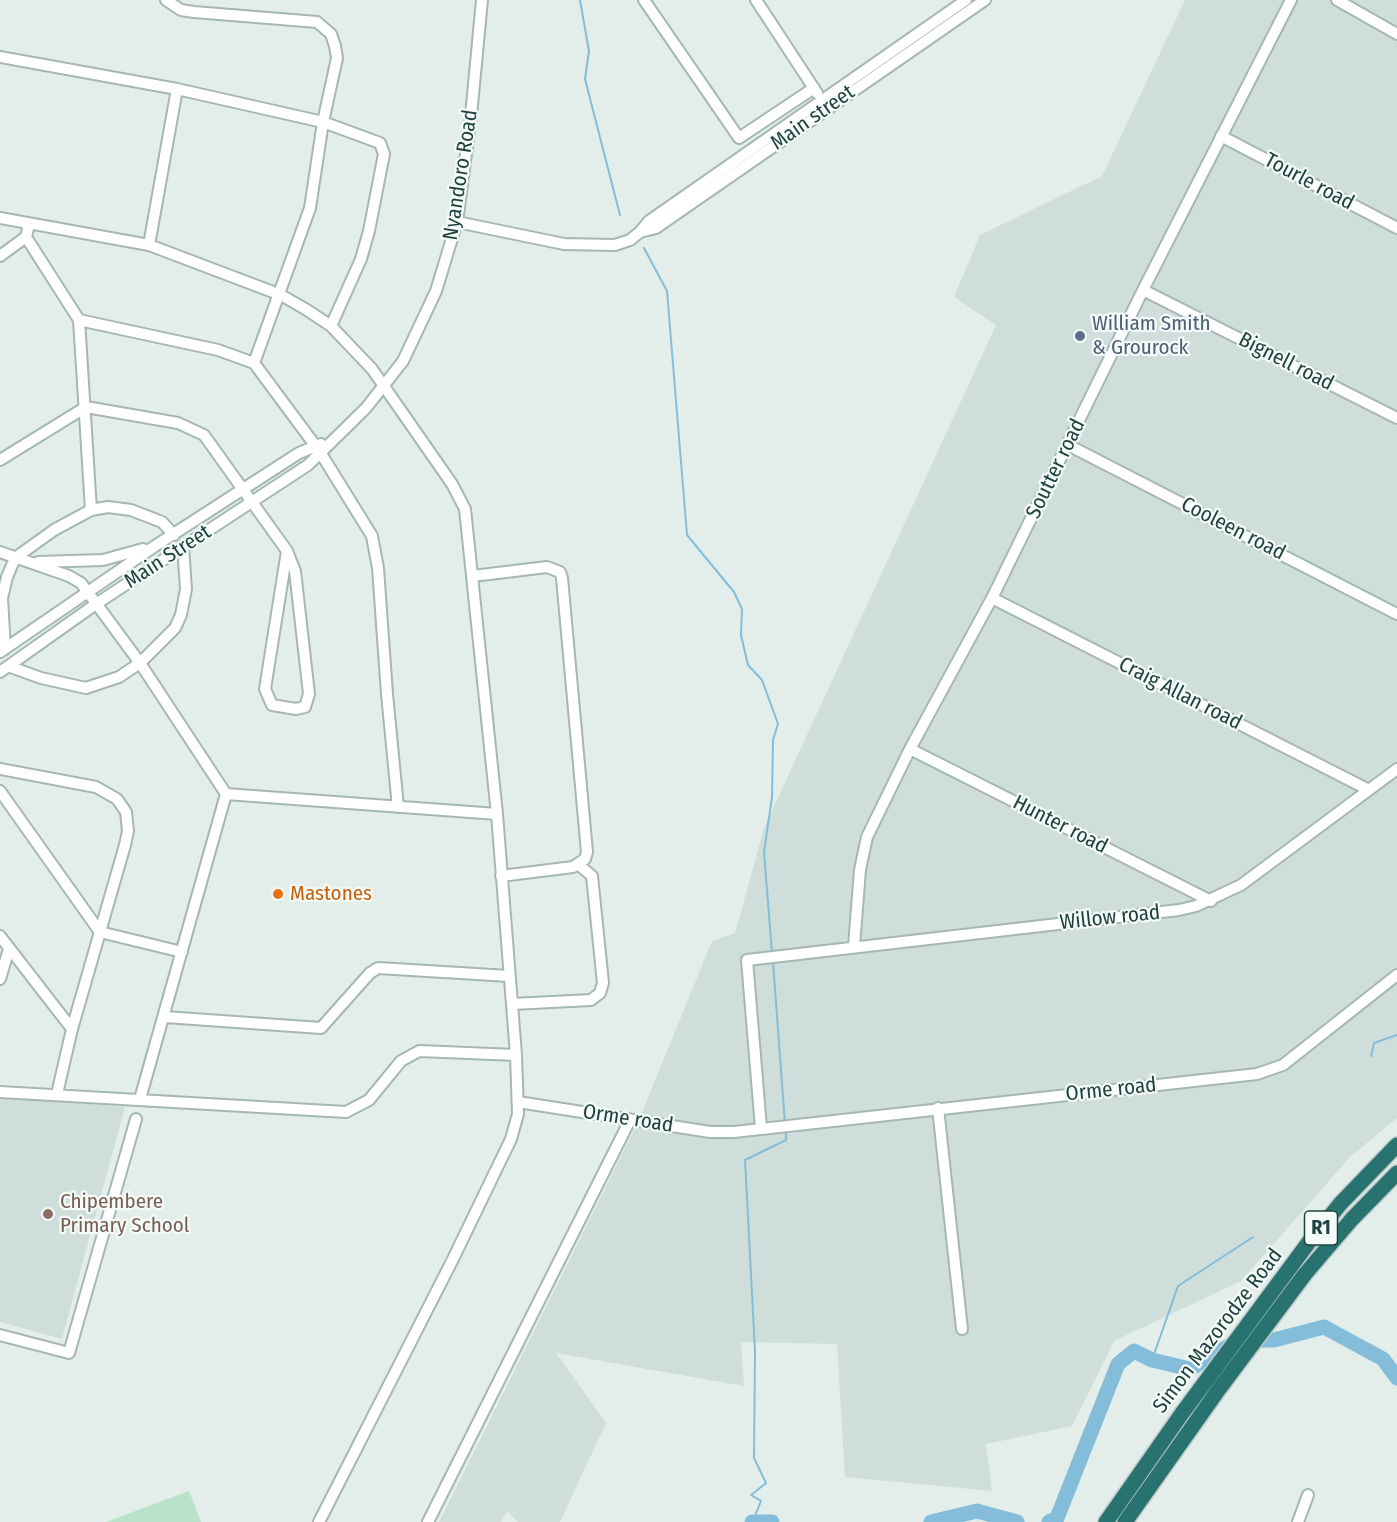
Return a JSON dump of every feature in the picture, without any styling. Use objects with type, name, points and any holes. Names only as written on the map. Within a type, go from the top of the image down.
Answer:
[{"type":"highway","name":"Simon Mazorodze Road","points":[[1125,1522],[1253,1317],[1341,1203],[1397,1145]]},
{"type":"highway","name":"Simon Mazorodze Road","points":[[1106,1522],[1212,1385],[1267,1326],[1324,1250],[1397,1173]]},
{"type":"street","points":[[166,0],[181,10],[317,22],[331,34],[337,58],[322,122],[310,208],[254,363]]},
{"type":"street","name":"Nyandoro Road","points":[[414,343],[436,291],[457,222],[471,116],[482,0]]},
{"type":"street","points":[[644,0],[739,138],[814,88]]},
{"type":"street","points":[[756,0],[824,104]]},
{"type":"street","name":"Main street","points":[[824,104],[966,0]]},
{"type":"street","name":"Main street","points":[[457,222],[564,244],[615,245],[640,232],[649,221],[985,0]]},
{"type":"street","name":"Soutter road","points":[[854,946],[862,852],[867,837],[910,749],[992,598],[1143,290],[1291,0]]},
{"type":"street","points":[[1337,0],[1397,34]]},
{"type":"street","points":[[0,57],[177,90],[322,122],[380,143],[384,154],[361,259],[331,326]]},
{"type":"street","points":[[149,245],[177,90]]},
{"type":"street","name":"Tourle road","points":[[1221,136],[1397,228]]},
{"type":"street","points":[[0,218],[149,245],[280,295],[331,326],[362,357],[384,387],[460,496],[465,509],[497,814],[516,1055],[518,1102],[516,1125],[453,1260],[319,1522]]},
{"type":"street","points":[[0,256],[26,237],[30,224]]},
{"type":"street","points":[[26,237],[79,320],[91,510]]},
{"type":"street","name":"Bignell road","points":[[1143,290],[1397,418]]},
{"type":"street","points":[[79,320],[218,350],[254,363],[318,449],[372,536],[378,568],[398,807]]},
{"type":"street","name":"Main Street","points":[[4,669],[96,604],[308,465],[318,449],[366,408],[384,387],[414,343]]},
{"type":"street","points":[[0,460],[86,407],[178,423],[204,435],[287,551],[295,572],[309,694],[305,707],[296,709],[272,705],[265,689],[287,551]]},
{"type":"street","name":"Cooleen road","points":[[1068,445],[1397,614]]},
{"type":"street","name":"Main Street","points":[[3,651],[87,591],[299,453],[318,449]]},
{"type":"street","points":[[3,651],[2,598],[15,558],[54,530],[91,510],[108,507],[132,510],[162,522],[174,535]]},
{"type":"street","points":[[31,562],[103,560],[155,546]]},
{"type":"street","points":[[4,669],[86,688],[119,677],[140,663],[175,628],[181,615],[186,589],[183,546]]},
{"type":"street","points":[[0,552],[69,576],[87,591],[140,663],[226,794],[165,1017],[140,1099]]},
{"type":"street","points":[[473,576],[547,567],[560,572],[562,578],[586,844],[585,860],[579,865],[501,876]]},
{"type":"street","name":"Craig Allan road","points":[[992,598],[1367,789]]},
{"type":"street","name":"Hunter road","points":[[910,749],[1211,901]]},
{"type":"street","points":[[0,768],[96,787],[117,799],[126,812],[128,831],[126,845],[72,1029],[57,1094]]},
{"type":"street","name":"Willow road","points":[[761,1128],[747,960],[1179,910],[1211,901],[1241,885],[1397,768]]},
{"type":"street","points":[[0,790],[100,932],[182,952]]},
{"type":"street","points":[[226,794],[497,814]]},
{"type":"street","points":[[512,1004],[591,1000],[600,993],[603,983],[592,876],[579,865]]},
{"type":"street","points":[[0,936],[72,1029]]},
{"type":"street","points":[[0,979],[9,949]]},
{"type":"street","points":[[165,1017],[321,1028],[370,973],[378,968],[509,976]]},
{"type":"street","name":"Orme road","points":[[518,1102],[710,1132],[1272,1071],[1290,1060],[1397,975]]},
{"type":"street","points":[[0,1092],[346,1112],[369,1100],[401,1061],[419,1051],[516,1055]]},
{"type":"street","points":[[938,1108],[962,1329]]},
{"type":"street","points":[[0,1335],[69,1353],[136,1119]]},
{"type":"street","points":[[428,1522],[630,1120]]},
{"type":"street","points":[[1298,1522],[1308,1495]]},
{"type":"shaded area","points":[[1185,0],[1397,0],[1397,1118],[1351,1156],[1241,1281],[1114,1341],[1072,1426],[986,1444],[992,1491],[845,1477],[837,1344],[741,1342],[744,1386],[556,1353],[606,1423],[560,1522],[518,1522],[507,1511],[501,1522],[439,1522],[638,1122],[712,941],[735,933],[764,828],[996,325],[954,297],[980,235],[1102,176]]},
{"type":"shaded area","name":"Chipembere Primary School","points":[[0,1097],[125,1107],[62,1339],[0,1322]]},
{"type":"green space","points":[[189,1491],[201,1522],[106,1522]]},
{"type":"waterway","points":[[580,0],[589,51],[585,79],[620,215]]},
{"type":"waterway","points":[[644,248],[667,291],[687,535],[734,592],[742,609],[741,635],[748,665],[762,680],[778,724],[773,740],[772,797],[764,852],[772,953]]},
{"type":"waterway","points":[[773,962],[785,1124]]},
{"type":"waterway","points":[[1371,1056],[1374,1043],[1397,1035]]},
{"type":"waterway","points":[[753,1521],[761,1501],[751,1495],[766,1483],[754,1458],[755,1351],[745,1160],[786,1140],[786,1130]]},
{"type":"waterway","points":[[1152,1360],[1178,1286],[1253,1237]]},
{"type":"waterway","points":[[1049,1522],[1057,1518],[1118,1364],[1134,1351],[1152,1360],[1190,1369],[1239,1340],[1274,1340],[1324,1327],[1383,1359],[1397,1378]]},
{"type":"waterway","points":[[931,1522],[977,1511],[1017,1522]]},
{"type":"waterway","points":[[1057,1518],[1060,1522]]},
{"type":"waterway","points":[[752,1522],[772,1522]]},
{"type":"place","name":"William Smith & Grourock","points":[[1080,336]]},
{"type":"place","name":"Mastones","points":[[278,894]]},
{"type":"place","name":"Chipembere Primary School","points":[[48,1214]]}]
